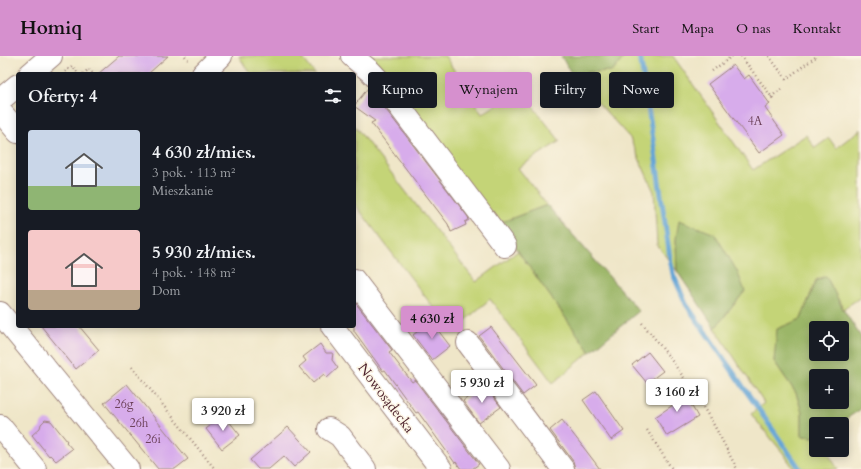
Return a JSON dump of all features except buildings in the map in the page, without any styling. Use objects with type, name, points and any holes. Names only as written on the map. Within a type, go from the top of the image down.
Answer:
[{"type":"lane","points":[[32,72],[51,56]]},
{"type":"lane","points":[[205,72],[221,56]]},
{"type":"lane","points":[[352,56],[371,72],[384,86],[505,246]]},
{"type":"lane","points":[[0,100],[16,87]]},
{"type":"lane","points":[[0,111],[16,130]]},
{"type":"lane","points":[[356,283],[499,469]]},
{"type":"lane","points":[[0,313],[128,469]]},
{"type":"lane","name":"Nowosądecka","points":[[334,328],[441,469]]},
{"type":"lane","points":[[468,343],[563,469]]},
{"type":"lane","points":[[0,426],[35,469]]},
{"type":"lane","points":[[329,429],[340,436],[366,469]]},
{"type":"path","points":[[712,71],[732,56]]},
{"type":"path","points":[[741,56],[774,100]]},
{"type":"path","points":[[769,56],[786,79],[813,57],[817,56]]},
{"type":"path","points":[[72,66],[76,72]]},
{"type":"path","points":[[771,96],[781,90]]},
{"type":"path","points":[[642,323],[662,348],[703,407],[737,469]]},
{"type":"path","points":[[132,367],[214,469]]},
{"type":"path","points":[[647,430],[672,469]]},
{"type":"green space","points":[[239,56],[301,56],[313,72],[250,72]]},
{"type":"green space","points":[[362,56],[445,56],[455,72],[445,72],[445,108],[478,108],[482,114],[492,108],[532,108],[532,105],[560,141],[518,168],[547,205],[497,224],[404,108],[437,108],[437,72],[375,72]]},
{"type":"green space","points":[[561,56],[625,56],[613,71],[570,72]]},
{"type":"green space","points":[[625,56],[673,56],[753,170],[806,135],[815,148],[829,138],[836,148],[861,129],[861,297],[843,309],[826,276],[816,280],[801,319],[778,329],[774,361],[796,393],[802,412],[802,436],[809,436],[809,457],[830,457],[838,469],[794,469],[751,414],[764,403],[715,328],[745,291],[676,239],[677,271],[657,245],[654,192],[630,138],[601,106],[601,72],[592,72],[613,71]]},
{"type":"green space","points":[[356,128],[476,282],[518,251],[590,352],[553,383],[490,299],[452,332],[356,206]]},
{"type":"green space","points":[[547,205],[639,311],[590,352],[497,224]]},
{"type":"green space","points":[[679,220],[715,234],[737,271],[745,291],[715,328],[677,271],[676,239]]},
{"type":"green space","points":[[826,276],[843,309],[861,337],[861,409],[849,417],[809,417],[809,436],[802,436],[802,412],[796,393],[774,361],[777,329],[801,319],[816,281]]},
{"type":"waterway","points":[[640,56],[673,274],[686,304],[800,469]]}]
